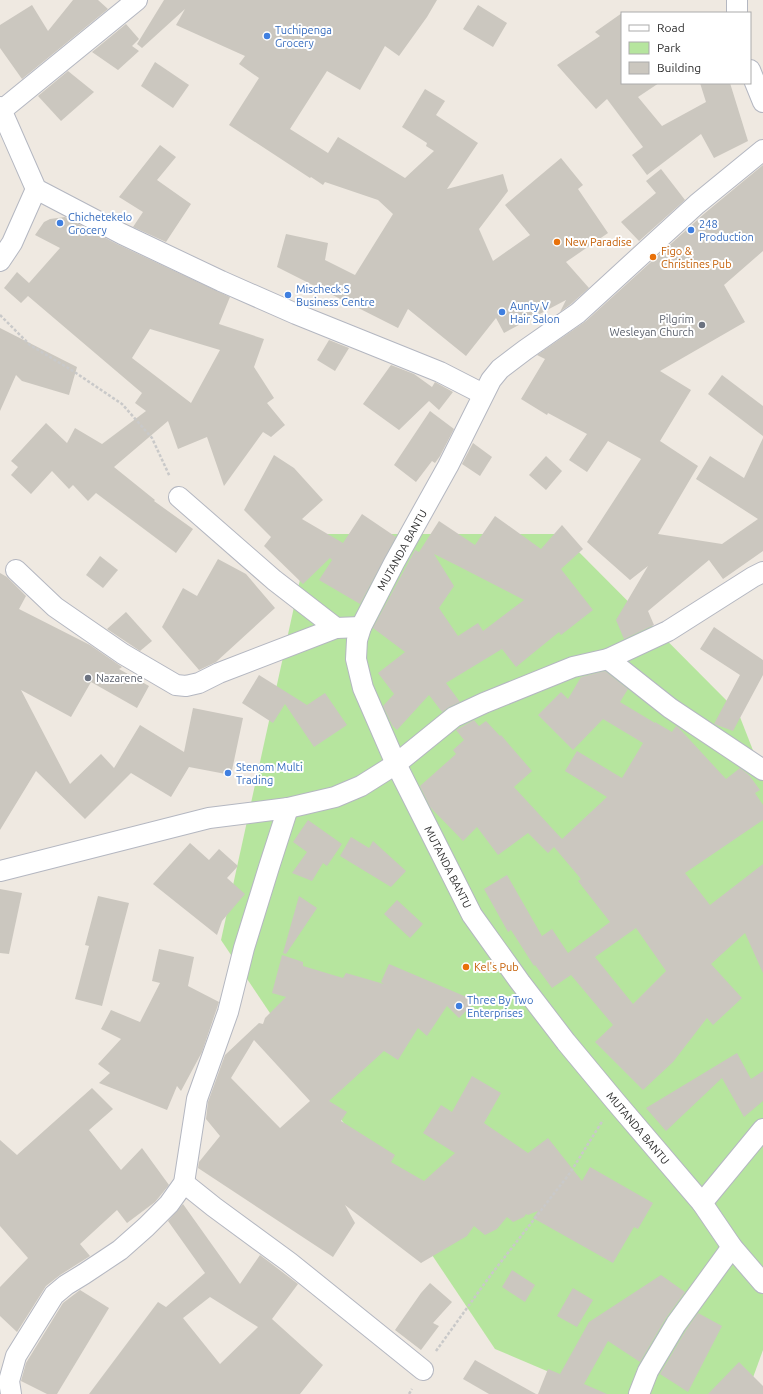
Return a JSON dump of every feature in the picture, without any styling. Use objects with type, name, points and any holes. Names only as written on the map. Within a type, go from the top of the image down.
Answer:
[{"type":"street","points":[[137,0],[1,109],[36,189],[122,234],[221,281],[296,314],[440,372],[483,394]]},
{"type":"street","points":[[737,0],[737,12]]},
{"type":"street","points":[[751,72],[763,102]]},
{"type":"street","name":"MUTANDA BANTU","points":[[763,150],[697,204],[578,313],[500,369],[491,380],[448,466],[394,563],[361,627],[357,640],[356,660],[363,688],[396,764],[472,915],[520,982],[615,1101],[702,1204],[732,1247],[763,1283]]},
{"type":"street","points":[[0,261],[12,244],[36,189]]},
{"type":"street","points":[[179,498],[274,580],[336,628]]},
{"type":"street","points":[[16,570],[55,606],[123,654],[176,685],[186,686],[199,683],[226,670],[336,628],[361,627]]},
{"type":"street","points":[[0,871],[209,818],[288,808],[335,797],[361,786],[396,764],[454,717],[484,702],[573,667],[608,659],[668,631],[763,572]]},
{"type":"street","points":[[608,659],[670,708],[763,770]]},
{"type":"street","points":[[11,1394],[9,1381],[16,1356],[54,1295],[66,1285],[120,1250],[169,1204],[184,1183],[198,1099],[228,1012],[244,948],[288,808]]},
{"type":"street","points":[[702,1204],[763,1129]]},
{"type":"street","points":[[184,1183],[289,1262],[423,1370]]},
{"type":"street","points":[[639,1394],[648,1371],[676,1324],[732,1247]]},
{"type":"path","points":[[0,315],[30,345],[73,371],[122,404],[152,438],[179,498]]},
{"type":"path","points":[[409,1394],[423,1370],[490,1276],[570,1173],[615,1101]]},
{"type":"green space","points":[[310,534],[561,534],[738,712],[763,776],[763,1350],[747,1394],[601,1394],[495,1349],[221,940]]},
{"type":"building","points":[[73,0],[98,0],[108,9],[22,79],[0,48],[0,25],[32,5],[48,31]]},
{"type":"building","points":[[164,0],[437,0],[427,17],[399,56],[385,46],[360,90],[327,71],[290,129],[328,153],[338,137],[405,178],[434,151],[426,146],[427,143],[402,127],[425,89],[445,101],[436,115],[478,143],[447,189],[503,174],[508,191],[479,229],[493,261],[530,235],[505,205],[561,158],[583,185],[578,189],[608,233],[566,262],[589,288],[560,312],[566,300],[504,333],[496,318],[466,356],[408,309],[398,328],[277,267],[286,234],[328,243],[325,260],[355,275],[393,214],[378,200],[325,182],[323,185],[311,177],[310,178],[229,125],[259,78],[239,64],[245,56],[176,25],[185,9],[142,48],[137,44]]},
{"type":"building","points":[[478,5],[507,23],[493,47],[463,29]]},
{"type":"building","points":[[621,14],[621,84],[658,84],[638,97],[662,126],[706,102],[700,84],[730,84],[748,141],[714,158],[701,134],[647,175],[632,155],[643,147],[607,99],[596,109],[557,65],[600,36],[595,32]]},
{"type":"building","points":[[126,24],[139,39],[132,46],[139,51],[118,70],[92,52]]},
{"type":"building","points":[[155,62],[189,85],[173,108],[141,86]]},
{"type":"building","points":[[68,71],[94,92],[61,121],[38,96]]},
{"type":"building","points":[[160,145],[176,157],[157,180],[191,204],[166,242],[133,227],[143,212],[119,197]]},
{"type":"building","points":[[763,165],[763,251],[724,285],[745,322],[660,371],[691,390],[660,441],[698,466],[658,534],[722,544],[758,519],[696,479],[710,456],[744,478],[763,438],[763,551],[723,579],[709,560],[648,611],[654,625],[624,639],[616,620],[648,566],[630,580],[587,542],[641,459],[608,441],[587,472],[569,460],[587,434],[548,413],[547,415],[521,399],[545,359],[537,355],[586,321],[705,213]]},
{"type":"building","points":[[661,169],[685,200],[639,241],[621,222],[656,193],[646,181]]},
{"type":"building","points":[[65,217],[117,244],[230,297],[219,324],[264,339],[254,367],[274,398],[267,403],[285,425],[271,437],[263,432],[224,486],[207,437],[178,449],[168,421],[114,467],[155,500],[154,501],[193,529],[176,553],[96,493],[88,501],[73,485],[69,489],[52,471],[31,494],[11,475],[18,467],[11,461],[46,423],[67,443],[75,428],[102,444],[146,411],[135,403],[142,393],[28,296],[21,303],[4,288],[17,272],[29,283],[60,248],[35,235],[44,222],[50,219]],"holes":[[[150,329],[220,350],[191,403],[132,358]]]},
{"type":"building","points":[[0,328],[77,367],[69,395],[22,381],[16,375],[0,411]]},
{"type":"building","points":[[329,340],[349,348],[335,371],[317,360]]},
{"type":"building","points":[[391,365],[414,374],[432,387],[435,382],[453,392],[439,410],[429,401],[399,430],[363,404]]},
{"type":"building","points":[[722,375],[763,406],[763,436],[708,394]]},
{"type":"building","points":[[430,411],[454,429],[435,463],[432,461],[416,482],[394,465]]},
{"type":"building","points":[[473,443],[492,457],[480,476],[462,464]]},
{"type":"building","points":[[274,455],[294,468],[323,500],[302,519],[343,543],[362,514],[396,537],[360,604],[319,580],[332,560],[330,558],[303,584],[264,546],[271,537],[244,510]]},
{"type":"building","points":[[546,456],[562,471],[546,490],[529,475]]},
{"type":"building","points":[[495,516],[541,549],[562,525],[583,549],[561,569],[593,610],[561,635],[559,632],[516,667],[502,649],[446,683],[460,702],[442,712],[429,695],[397,730],[392,725],[383,706],[394,694],[378,673],[405,652],[373,628],[415,550],[419,552],[439,521],[475,545]],"holes":[[[434,554],[524,600],[483,631],[478,623],[458,636],[439,608],[454,586]]]},
{"type":"building","points":[[100,556],[118,570],[103,588],[86,575]]},
{"type":"building","points":[[218,559],[246,574],[275,608],[216,662],[199,670],[162,627],[183,588],[197,596]]},
{"type":"building","points":[[0,573],[7,577],[26,596],[19,609],[90,645],[122,667],[119,669],[149,686],[137,708],[91,682],[71,717],[21,690],[70,784],[101,754],[114,768],[140,725],[184,752],[193,708],[243,718],[231,775],[189,767],[171,797],[131,773],[85,819],[36,771],[0,830]]},
{"type":"building","points":[[126,612],[152,641],[140,651],[107,629]]},
{"type":"building","points":[[714,627],[763,660],[763,675],[733,731],[714,724],[740,675],[700,649]]},
{"type":"building","points":[[605,671],[628,689],[620,702],[672,732],[676,726],[678,727],[726,779],[740,768],[749,775],[760,790],[755,793],[763,805],[763,820],[685,873],[710,905],[763,864],[763,973],[745,933],[711,964],[742,998],[713,1025],[707,1018],[673,1062],[643,1090],[595,1042],[613,1025],[571,975],[552,988],[535,965],[534,966],[511,930],[508,932],[484,889],[507,875],[542,936],[552,929],[568,953],[610,922],[578,881],[581,879],[554,847],[548,853],[528,833],[498,855],[477,827],[463,841],[430,807],[420,786],[456,754],[453,750],[464,740],[456,730],[474,720],[479,726],[486,721],[500,736],[501,735],[532,771],[514,787],[562,839],[607,797],[565,771],[577,751],[622,778],[643,743],[603,719],[573,750],[538,715],[561,692],[568,699],[581,677]],"holes":[[[636,928],[666,971],[633,1004],[595,957]]]},
{"type":"building","points":[[259,675],[307,705],[325,693],[347,725],[314,747],[285,704],[273,723],[242,703]]},
{"type":"building","points":[[308,820],[342,844],[327,866],[323,863],[312,881],[292,873],[307,852],[293,842]]},
{"type":"building","points":[[351,837],[369,848],[373,841],[406,871],[391,887],[340,856]]},
{"type":"building","points":[[190,843],[209,860],[219,849],[238,866],[227,878],[245,894],[222,921],[217,935],[153,884]]},
{"type":"building","points":[[0,889],[22,893],[9,954],[0,953]]},
{"type":"building","points":[[98,896],[129,903],[102,1006],[75,999],[89,946],[85,945]]},
{"type":"building","points":[[299,896],[317,908],[286,954],[283,953]]},
{"type":"building","points":[[397,900],[423,924],[410,938],[384,914]]},
{"type":"building","points":[[159,949],[194,957],[188,986],[219,1002],[202,1052],[181,1091],[177,1086],[167,1110],[99,1083],[110,1073],[98,1064],[121,1039],[101,1029],[111,1010],[140,1022],[160,983],[152,981]]},
{"type":"building","points":[[282,955],[303,962],[303,966],[343,978],[346,973],[384,984],[381,982],[389,964],[476,1001],[459,1018],[447,1006],[427,1036],[418,1028],[398,1060],[384,1051],[329,1101],[347,1112],[341,1121],[395,1155],[391,1162],[424,1181],[455,1153],[423,1133],[441,1105],[452,1112],[472,1076],[501,1093],[484,1123],[528,1153],[548,1138],[582,1181],[590,1167],[653,1203],[638,1229],[634,1227],[613,1263],[533,1218],[538,1211],[528,1215],[526,1214],[524,1217],[513,1222],[507,1217],[497,1229],[485,1235],[474,1226],[467,1236],[421,1263],[345,1205],[355,1223],[333,1257],[198,1168],[199,1162],[220,1136],[206,1119],[208,1102],[225,1055],[259,1023],[263,1024],[265,1018],[286,997],[272,993]],"holes":[[[254,1040],[310,1101],[280,1128],[231,1078]]]},
{"type":"building","points":[[737,1053],[751,1079],[763,1071],[763,1101],[744,1117],[722,1078],[666,1131],[646,1108]]},
{"type":"building","points":[[92,1088],[113,1109],[89,1130],[121,1170],[142,1148],[169,1185],[155,1202],[127,1223],[117,1210],[80,1244],[90,1256],[60,1275],[46,1286],[17,1332],[0,1316],[0,1287],[28,1258],[0,1226],[0,1140],[17,1155]]},
{"type":"building","points":[[183,1204],[240,1284],[260,1255],[298,1284],[272,1319],[323,1365],[300,1394],[89,1394],[158,1302],[166,1307],[205,1273],[168,1221]],"holes":[[[210,1297],[258,1327],[220,1364],[183,1318]]]},
{"type":"building","points":[[512,1270],[535,1285],[525,1302],[502,1287]]},
{"type":"building","points":[[661,1275],[685,1292],[666,1318],[640,1362],[608,1341],[584,1384],[607,1394],[538,1394],[548,1369],[560,1374],[589,1322]]},
{"type":"building","points":[[430,1283],[452,1302],[433,1323],[439,1326],[421,1350],[395,1330],[421,1293]]},
{"type":"building","points":[[573,1288],[593,1300],[577,1327],[557,1316]]},
{"type":"building","points":[[80,1290],[109,1308],[57,1394],[47,1394],[21,1381],[26,1363],[63,1303]]},
{"type":"building","points":[[698,1313],[722,1326],[688,1392],[660,1374]]},
{"type":"building","points":[[475,1360],[536,1394],[489,1394],[463,1379]]},
{"type":"building","points":[[739,1362],[763,1386],[763,1394],[708,1394]]},
{"type":"place","name":"Tuchipenga Grocery","points":[[267,36]]},
{"type":"place","name":"Chichetekelo Grocery","points":[[60,223]]},
{"type":"place","name":"248 Production","points":[[691,230]]},
{"type":"place","name":"New Paradise","points":[[557,242]]},
{"type":"place","name":"Figo & Christines Pub","points":[[653,257]]},
{"type":"place","name":"Mischeck S Business Centre","points":[[288,295]]},
{"type":"place","name":"Aunty V Hair Salon","points":[[502,312]]},
{"type":"place","name":"Pilgrim Wesleyan Church","points":[[702,325]]},
{"type":"place","name":"Nazarene","points":[[88,678]]},
{"type":"place","name":"Stenom Multi Trading","points":[[228,773]]},
{"type":"place","name":"Kel's Pub","points":[[466,967]]},
{"type":"place","name":"Three By Two Enterprises","points":[[459,1006]]}]
